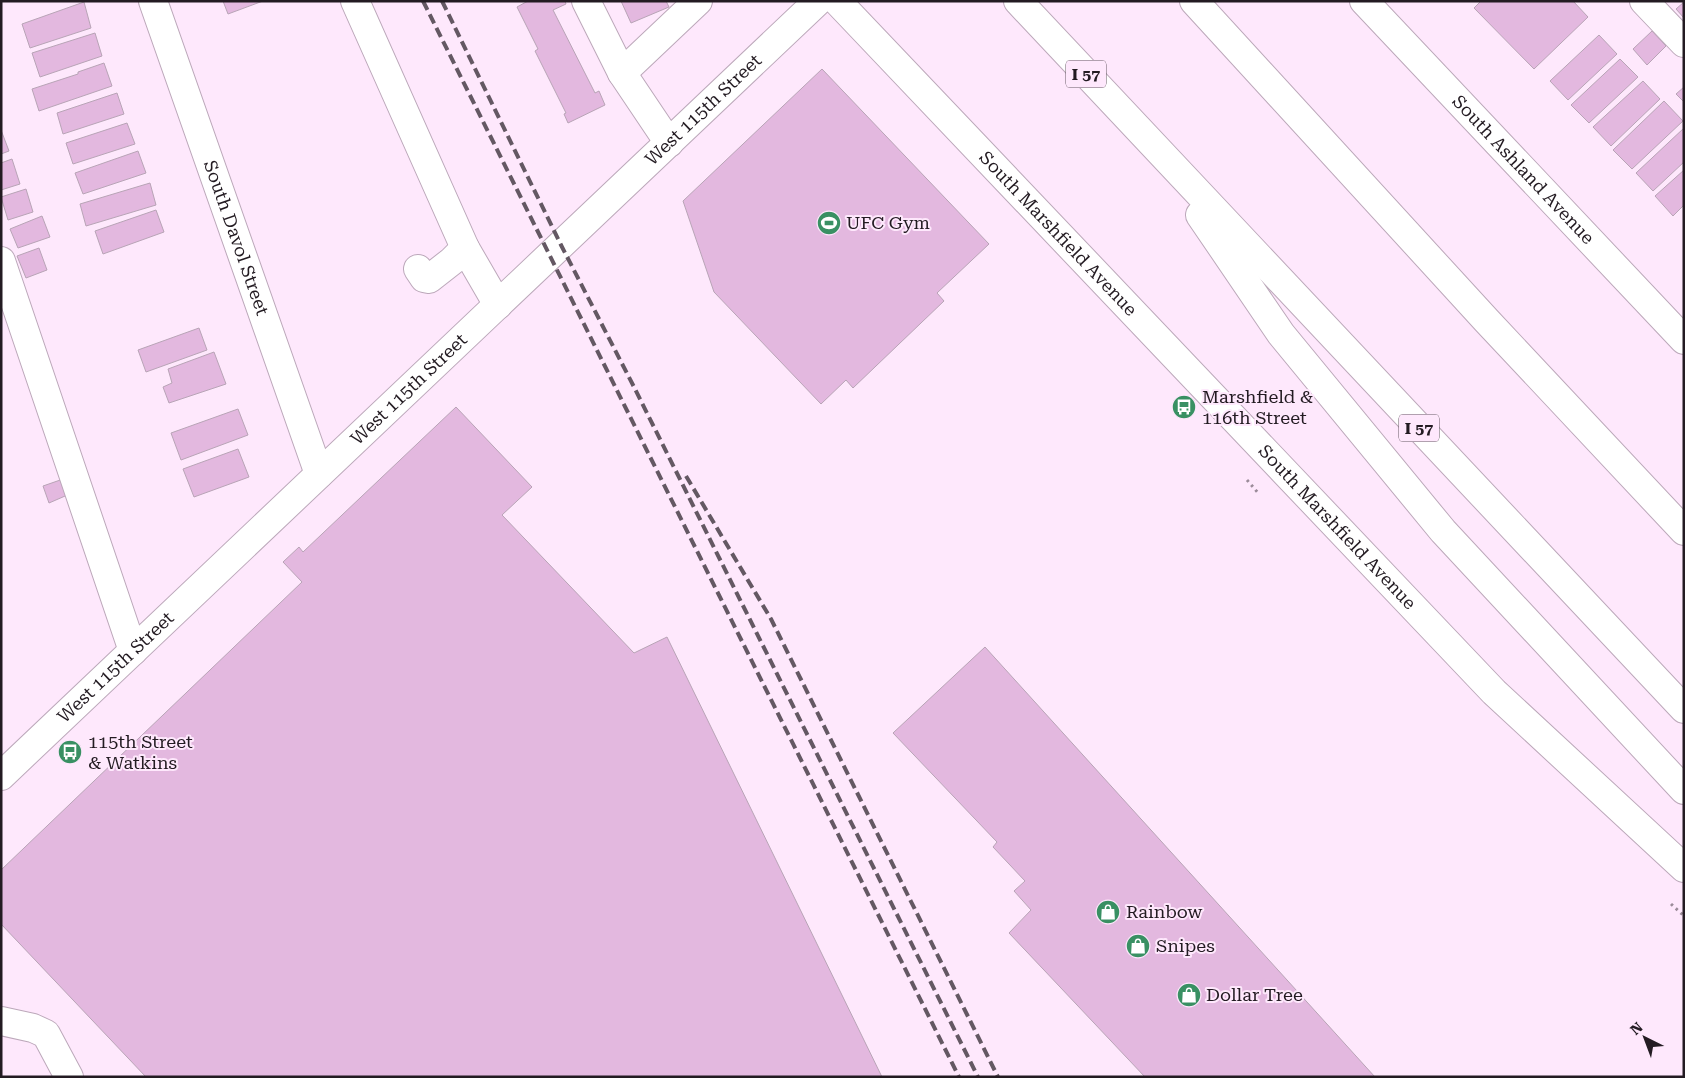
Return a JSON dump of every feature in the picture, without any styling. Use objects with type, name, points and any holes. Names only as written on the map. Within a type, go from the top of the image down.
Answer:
[{"type":"main road","name":"South Davol Street","points":[[153,1],[319,474]]},
{"type":"main road","points":[[355,1],[464,248],[498,305]]},
{"type":"main road","points":[[586,1],[622,73],[669,143]]},
{"type":"main road","points":[[622,73],[698,1]]},
{"type":"main road","name":"West 115th Street","points":[[1,776],[818,1]]},
{"type":"main road","name":"South Marshfield Avenue","points":[[837,1],[1494,692],[1684,868]]},
{"type":"main road","name":"I 57","points":[[1018,1],[1684,710]]},
{"type":"main road","points":[[1194,1],[1487,321],[1684,531]]},
{"type":"main road","name":"South Ashland Avenue","points":[[1364,1],[1680,329]]},
{"type":"main road","points":[[1644,1],[1684,43]]},
{"type":"main road","points":[[1154,147],[1287,342],[1444,531],[1684,790]]},
{"type":"main road","points":[[418,269],[424,278],[429,279],[452,261],[464,248]]},
{"type":"main road","points":[[1,261],[133,651]]},
{"type":"main road","points":[[1487,321],[1616,439],[1684,509]]},
{"type":"main road","points":[[1,1021],[32,1028],[46,1034],[69,1077]]},
{"type":"path","points":[[1248,480],[1259,494]]},
{"type":"path","points":[[1671,904],[1683,915]]},
{"type":"building","points":[[223,1],[263,1],[228,14]]},
{"type":"building","points":[[528,1],[565,1],[566,4],[553,10],[595,93],[599,91],[605,105],[568,123],[564,114],[566,113],[535,51],[538,49],[517,7]]},
{"type":"building","points":[[621,1],[666,1],[669,7],[631,23]]},
{"type":"building","points":[[1481,1],[1573,1],[1588,17],[1534,69],[1474,8]]},
{"type":"building","points":[[84,2],[91,28],[30,48],[22,24]]},
{"type":"building","points":[[1684,2],[1684,18],[1676,9]]},
{"type":"building","points":[[1652,31],[1666,46],[1647,65],[1633,49]]},
{"type":"building","points":[[95,33],[102,56],[40,77],[32,53]]},
{"type":"building","points":[[1599,35],[1617,54],[1568,100],[1550,81]]},
{"type":"building","points":[[1620,59],[1638,77],[1589,123],[1571,105]]},
{"type":"building","points":[[104,63],[112,86],[39,111],[32,89],[78,74],[78,72]]},
{"type":"building","name":"UFC Gym","points":[[822,69],[989,244],[937,293],[944,301],[853,388],[846,380],[821,404],[714,292],[683,201]]},
{"type":"building","points":[[1643,81],[1660,99],[1611,146],[1593,127]]},
{"type":"building","points":[[1684,87],[1684,102],[1676,94]]},
{"type":"building","points":[[117,93],[124,114],[63,134],[57,113]]},
{"type":"building","points":[[1664,101],[1683,121],[1632,169],[1613,150]]},
{"type":"building","points":[[127,123],[135,144],[73,164],[66,143]]},
{"type":"building","points":[[1684,128],[1684,162],[1653,191],[1636,173]]},
{"type":"building","points":[[1,130],[9,151],[1,154]]},
{"type":"building","points":[[138,151],[146,173],[83,194],[75,173]]},
{"type":"building","points":[[12,159],[20,184],[1,190],[1,163]]},
{"type":"building","points":[[1684,170],[1684,205],[1673,216],[1655,196]]},
{"type":"building","points":[[150,183],[156,205],[86,226],[80,204]]},
{"type":"building","points":[[26,189],[33,212],[8,220],[1,197]]},
{"type":"building","points":[[156,210],[164,232],[103,254],[95,231]]},
{"type":"building","points":[[42,216],[50,237],[18,248],[10,229]]},
{"type":"building","points":[[39,248],[47,270],[26,278],[17,256]]},
{"type":"building","points":[[199,328],[207,350],[146,372],[138,350]]},
{"type":"building","points":[[214,352],[226,384],[169,403],[163,387],[172,383],[168,369]]},
{"type":"building","points":[[456,407],[532,487],[502,515],[634,653],[667,637],[882,1077],[146,1077],[1,924],[1,870],[302,582],[283,562],[299,547],[303,552]]},
{"type":"building","points":[[238,409],[248,435],[181,460],[171,433]]},
{"type":"building","points":[[238,449],[249,477],[194,497],[183,469]]},
{"type":"building","points":[[66,478],[72,493],[49,503],[43,486]]},
{"type":"building","points":[[985,647],[1375,1077],[1145,1077],[1009,933],[1031,910],[1014,891],[1025,881],[993,847],[997,842],[893,733]]},
{"type":"railway","points":[[423,1],[959,1077]]},
{"type":"railway","points":[[442,1],[561,245],[633,385],[978,1077]]},
{"type":"railway","points":[[686,476],[771,619],[998,1077]]},
{"type":"place","name":"UFC Gym","points":[[829,223]]},
{"type":"place","name":"Marshfield & 116th Street","points":[[1184,407]]},
{"type":"place","name":"115th Street & Watkins","points":[[70,752]]},
{"type":"place","name":"Rainbow","points":[[1108,912]]},
{"type":"place","name":"Snipes","points":[[1138,946]]},
{"type":"place","name":"Dollar Tree","points":[[1189,995]]}]
